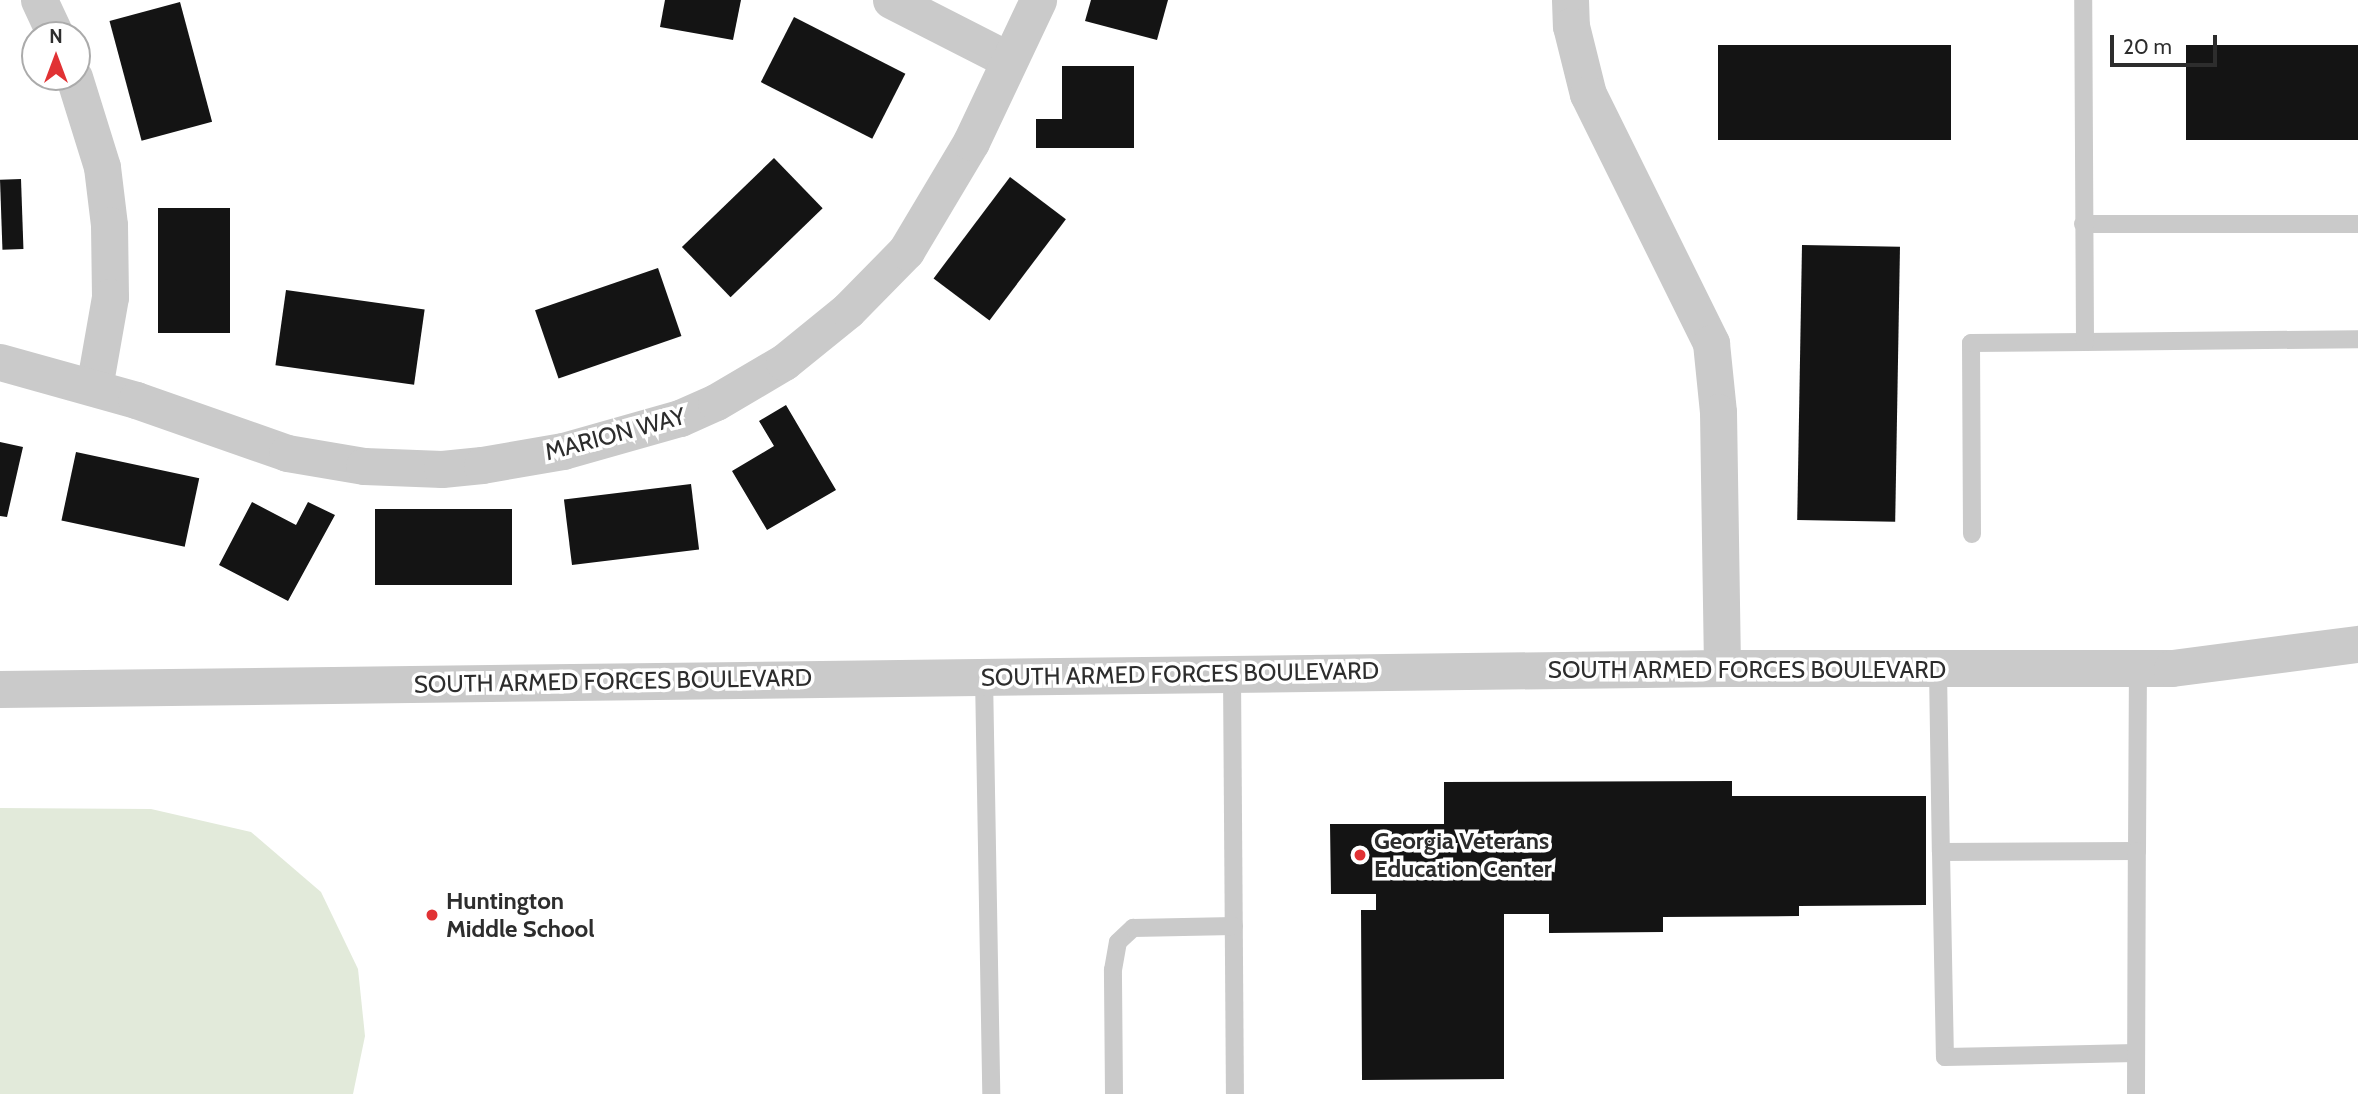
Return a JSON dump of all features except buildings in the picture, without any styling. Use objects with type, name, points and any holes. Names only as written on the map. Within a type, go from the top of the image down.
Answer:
[{"type":"street","points":[[39,0],[49,21]]},
{"type":"street","points":[[891,0],[1009,60]]},
{"type":"street","name":"MARION WAY","points":[[0,362],[94,388],[287,453],[364,466],[442,469],[482,465],[563,451],[680,418],[728,396],[784,362],[848,310],[906,251],[952,178],[1038,0]]},
{"type":"street","points":[[1570,0],[1571,26],[1588,94],[1711,343],[1717,412],[1722,668]]},
{"type":"street","points":[[78,91],[102,167],[109,225],[110,297],[94,388]]},
{"type":"street","name":"SOUTH ARMED FORCES BOULEVARD","points":[[0,689],[1722,668],[2172,668],[2358,644]]},
{"type":"lane","points":[[2083,0],[2085,342]]},
{"type":"lane","points":[[2083,224],[2358,224]]},
{"type":"lane","points":[[1972,534],[1971,343],[2358,339]]},
{"type":"lane","points":[[2136,1094],[2138,668]]},
{"type":"lane","points":[[1938,670],[1945,1057],[2136,1053]]},
{"type":"lane","points":[[1232,674],[1235,1094]]},
{"type":"lane","points":[[984,676],[991,1094]]},
{"type":"lane","points":[[1941,852],[2137,851]]},
{"type":"lane","points":[[1114,1094],[1113,970],[1118,942],[1133,928],[1234,926]]},
{"type":"green space","points":[[0,808],[151,809],[251,832],[321,892],[358,969],[365,1036],[353,1094],[0,1094]]},
{"type":"place","name":"Georgia Veterans Education Center","points":[[1360,855]]},
{"type":"place","name":"Huntington Middle School","points":[[432,915]]}]
